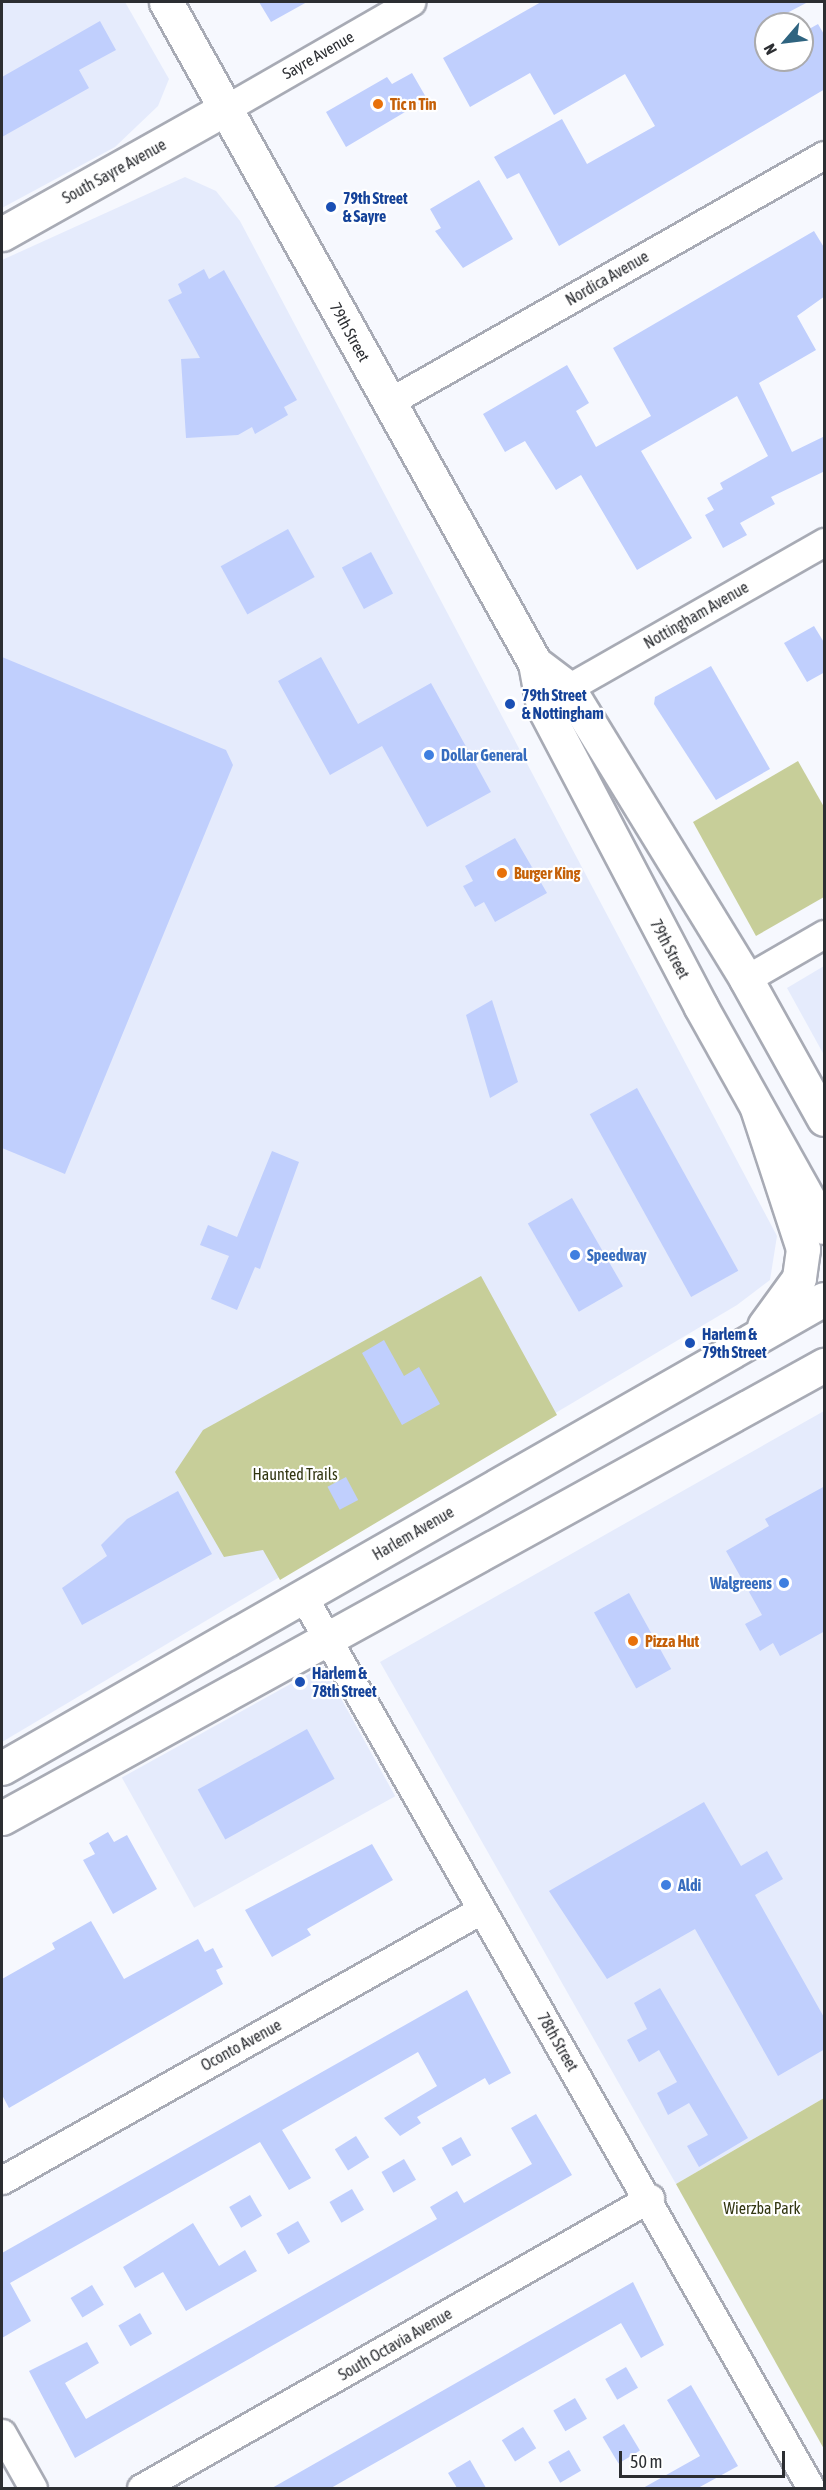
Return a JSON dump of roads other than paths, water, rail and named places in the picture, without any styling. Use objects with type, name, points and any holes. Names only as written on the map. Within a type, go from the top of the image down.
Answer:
[{"type":"main road","name":"79th Street","points":[[166,2],[535,663],[543,706],[758,1108],[825,1227]]},
{"type":"main road","name":"South Sayre Avenue","points":[[2,234],[225,109]]},
{"type":"main road","name":"79th Street","points":[[535,663],[568,688],[746,979],[825,1119]]},
{"type":"main road","points":[[752,1340],[799,1278],[803,1249],[758,1108]]},
{"type":"main road","name":"Harlem Avenue","points":[[2,1768],[825,1299]]},
{"type":"main road","points":[[2,1818],[327,1639],[810,1381],[825,1365]]},
{"type":"street","name":"Sayre Avenue","points":[[225,109],[411,2]]},
{"type":"street","name":"Nordica Avenue","points":[[390,402],[825,155]]},
{"type":"street","name":"Nottingham Avenue","points":[[568,688],[825,542]]},
{"type":"street","points":[[746,979],[825,934]]},
{"type":"street","name":"78th Street","points":[[303,1596],[481,1910],[650,2199],[812,2488]]},
{"type":"street","name":"Oconto Avenue","points":[[2,2180],[481,1910]]},
{"type":"street","name":"South Octavia Avenue","points":[[141,2488],[650,2199]]},
{"type":"street","points":[[2,2433],[33,2488]]},
{"type":"place","name":"Tic n Tin","points":[[378,104]]},
{"type":"place","name":"79th Street & Sayre","points":[[331,207]]},
{"type":"place","name":"79th Street & Nottingham","points":[[510,704]]},
{"type":"place","name":"Dollar General","points":[[429,755]]},
{"type":"place","name":"Burger King","points":[[502,873]]},
{"type":"place","name":"Speedway","points":[[575,1255]]},
{"type":"place","name":"Harlem & 79th Street","points":[[690,1343]]},
{"type":"place","name":"Walgreens","points":[[784,1583]]},
{"type":"place","name":"Pizza Hut","points":[[633,1641]]},
{"type":"place","name":"Harlem & 78th Street","points":[[300,1682]]},
{"type":"place","name":"Aldi","points":[[666,1885]]},
{"type":"park label","name":"Haunted Trails","points":[[295,1474]]},
{"type":"park label","name":"Wierzba Park","points":[[762,2208]]}]
